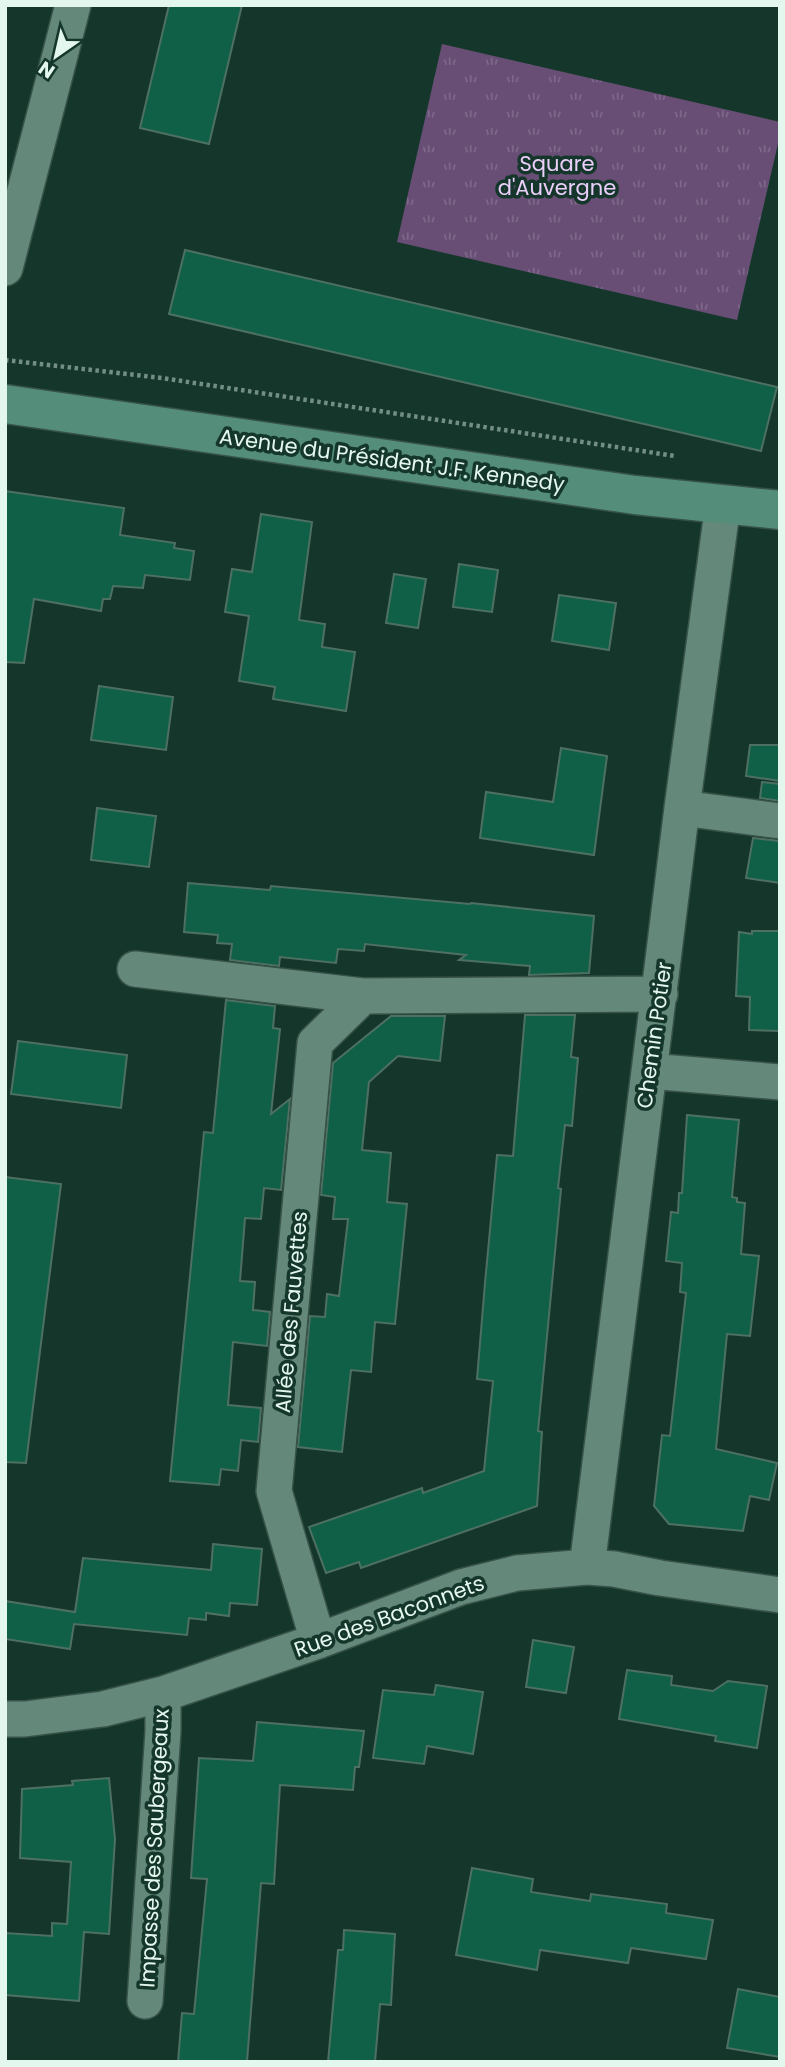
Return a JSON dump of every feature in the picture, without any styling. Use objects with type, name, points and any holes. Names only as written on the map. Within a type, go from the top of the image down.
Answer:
[{"type":"street","points":[[5,268],[73,5]]},
{"type":"street","name":"Avenue du Président J.F. Kennedy","points":[[5,404],[635,495],[780,510]]},
{"type":"street","name":"Chemin Potier","points":[[587,1567],[723,503]]},
{"type":"street","points":[[682,808],[780,821]]},
{"type":"street","points":[[135,969],[363,996],[660,994]]},
{"type":"street","name":"Allée des Fauvettes","points":[[318,1641],[274,1491],[315,1043],[363,996]]},
{"type":"street","points":[[649,1071],[780,1082]]},
{"type":"street","name":"Rue des Baconnets","points":[[5,1719],[103,1709],[163,1694],[318,1641],[461,1587],[517,1573],[587,1567],[614,1569],[780,1595]]},
{"type":"street","name":"Impasse des Saubergeaux","points":[[145,2001],[163,1731],[163,1694]]},
{"type":"path","points":[[5,360],[162,378],[676,456]]},
{"type":"green space","name":"Square d'Auvergne","points":[[442,44],[780,122],[780,135],[737,320],[397,242]]},
{"type":"building","points":[[169,5],[242,5],[209,144],[140,128]]},
{"type":"building","points":[[185,250],[777,387],[761,451],[169,314]]},
{"type":"building","points":[[5,491],[124,508],[120,535],[175,543],[174,548],[194,551],[190,580],[145,575],[143,588],[113,586],[110,599],[103,599],[101,611],[34,599],[24,663],[5,662]]},
{"type":"building","points":[[261,514],[312,522],[299,620],[325,624],[322,647],[355,652],[346,711],[273,699],[275,687],[239,681],[249,616],[225,612],[232,569],[252,572]]},
{"type":"building","points":[[459,564],[498,570],[492,612],[453,607]]},
{"type":"building","points":[[394,574],[426,579],[418,628],[386,623]]},
{"type":"building","points":[[559,595],[616,603],[609,650],[552,641]]},
{"type":"building","points":[[99,686],[173,697],[166,750],[91,740]]},
{"type":"building","points":[[750,745],[780,745],[780,781],[746,776]]},
{"type":"building","points":[[561,748],[607,756],[594,855],[480,838],[486,792],[553,802]]},
{"type":"building","points":[[762,782],[780,784],[780,801],[760,798]]},
{"type":"building","points":[[97,808],[156,816],[149,867],[91,860]]},
{"type":"building","points":[[753,838],[780,841],[780,883],[746,878]]},
{"type":"building","points":[[188,883],[270,890],[271,886],[594,916],[589,973],[529,975],[530,966],[459,960],[466,955],[365,944],[364,951],[338,949],[336,963],[280,957],[279,966],[230,960],[232,944],[217,943],[218,935],[184,932]]},
{"type":"building","points":[[752,931],[780,931],[780,1031],[749,1030],[750,997],[736,996],[739,932],[752,934]]},
{"type":"building","points":[[226,1000],[275,1006],[273,1028],[280,1029],[271,1114],[290,1099],[281,1190],[264,1188],[261,1219],[245,1218],[240,1281],[255,1282],[253,1310],[270,1312],[267,1346],[233,1342],[228,1405],[261,1408],[258,1442],[241,1440],[238,1471],[221,1469],[219,1485],[170,1481],[204,1132],[213,1133]]},
{"type":"building","points":[[525,1015],[575,1015],[571,1057],[578,1058],[572,1126],[565,1125],[558,1188],[561,1189],[538,1431],[542,1432],[537,1506],[361,1568],[359,1562],[326,1573],[309,1527],[422,1488],[423,1493],[484,1471],[493,1381],[477,1379],[485,1283],[497,1155],[513,1156]]},
{"type":"building","points":[[391,1016],[445,1016],[440,1061],[398,1056],[369,1082],[362,1150],[391,1153],[387,1202],[407,1204],[395,1324],[375,1322],[371,1372],[351,1370],[342,1452],[298,1447],[310,1316],[325,1317],[327,1294],[339,1296],[348,1219],[333,1219],[335,1197],[321,1195],[333,1063]]},
{"type":"building","points":[[18,1041],[127,1055],[121,1108],[11,1094]]},
{"type":"building","points":[[687,1115],[739,1120],[732,1197],[737,1198],[737,1202],[745,1203],[741,1254],[759,1256],[750,1336],[727,1334],[716,1449],[777,1463],[769,1500],[750,1496],[743,1531],[669,1524],[654,1506],[662,1435],[670,1436],[686,1293],[680,1292],[682,1263],[666,1261],[671,1212],[678,1213],[679,1193],[682,1193]]},
{"type":"building","points":[[5,1177],[61,1184],[26,1463],[5,1462]]},
{"type":"building","points":[[213,1544],[262,1549],[257,1605],[230,1603],[229,1616],[206,1613],[206,1620],[189,1618],[187,1635],[74,1624],[70,1649],[5,1639],[5,1601],[75,1612],[83,1558],[211,1570]]},
{"type":"building","points":[[533,1640],[574,1647],[566,1693],[526,1687]]},
{"type":"building","points":[[627,1670],[672,1676],[671,1685],[713,1691],[728,1681],[767,1686],[757,1748],[715,1741],[716,1736],[619,1719]]},
{"type":"building","points":[[436,1685],[483,1692],[473,1754],[427,1746],[424,1764],[373,1758],[383,1690],[434,1695]]},
{"type":"building","points":[[257,1722],[364,1731],[359,1767],[355,1767],[353,1790],[280,1785],[274,1884],[261,1883],[247,2062],[178,2062],[182,2013],[194,2014],[207,1879],[191,1878],[199,1758],[253,1761]]},
{"type":"building","points":[[109,1778],[115,1839],[109,1934],[84,1932],[79,2001],[5,1995],[5,1933],[52,1936],[52,1923],[67,1924],[71,1862],[20,1858],[22,1789],[73,1785],[72,1781]]},
{"type":"building","points":[[472,1868],[533,1879],[531,1892],[590,1901],[591,1894],[667,1904],[666,1913],[713,1920],[706,1959],[631,1948],[628,1963],[540,1950],[537,1970],[456,1955]]},
{"type":"building","points":[[344,1930],[395,1934],[391,2005],[380,2004],[375,2062],[328,2062],[338,1950],[343,1950]]},
{"type":"building","points":[[738,1989],[780,1997],[780,2057],[727,2048]]}]
